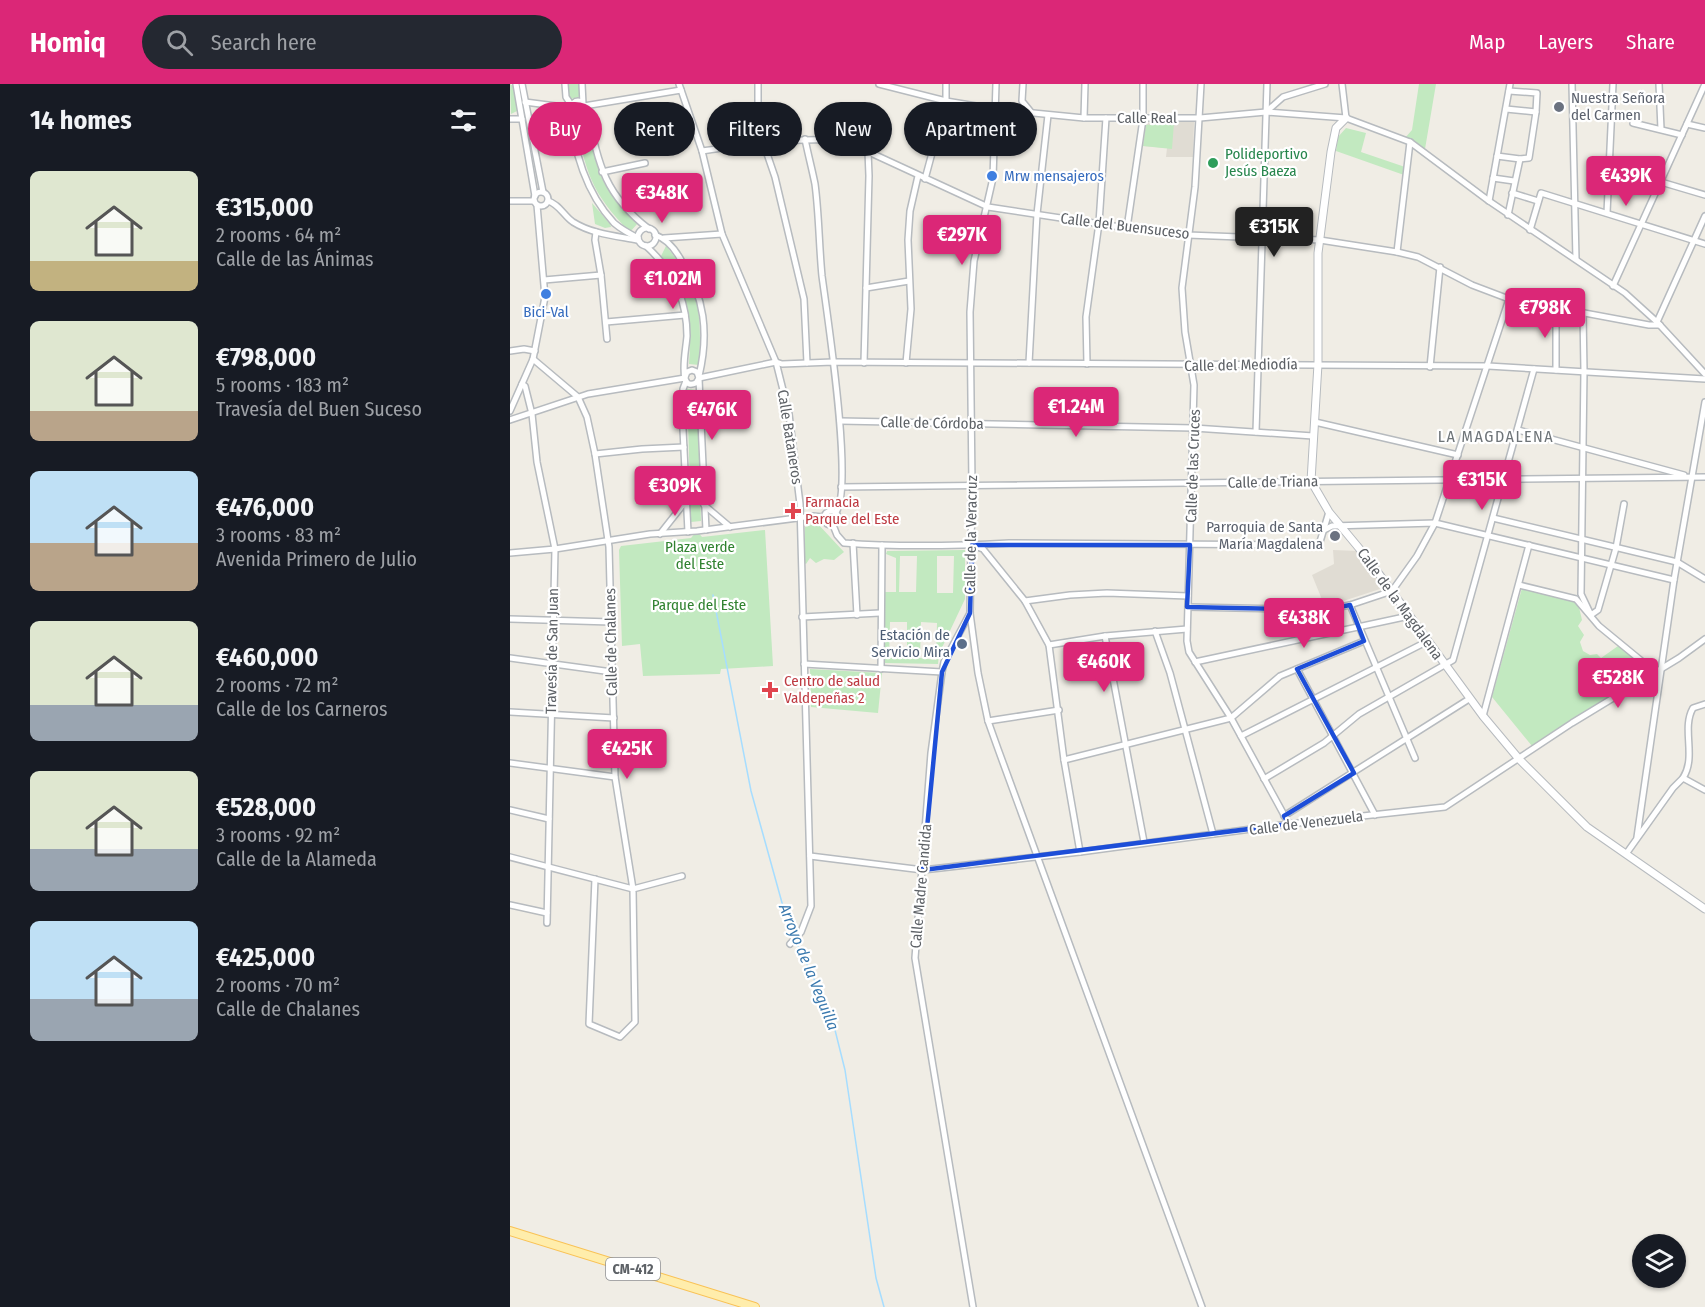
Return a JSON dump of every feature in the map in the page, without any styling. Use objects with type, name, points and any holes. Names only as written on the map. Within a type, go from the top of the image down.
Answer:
[{"type":"main road","name":"CM-412","points":[[510,1231],[755,1307]]},
{"type":"street","points":[[516,84],[523,103],[543,192],[547,195],[548,201]]},
{"type":"street","points":[[510,411],[533,358],[545,297],[535,201],[522,120],[522,84]]},
{"type":"street","points":[[565,84],[569,102]]},
{"type":"street","points":[[582,84],[584,102]]},
{"type":"street","points":[[758,84],[758,102]]},
{"type":"street","name":"Calle Real","points":[[879,84],[952,102]]},
{"type":"street","points":[[925,179],[946,101],[946,84]]},
{"type":"street","name":"Calle de la Veracruz","points":[[995,102],[996,84]]},
{"type":"street","points":[[1022,101],[1023,84]]},
{"type":"street","points":[[1084,84],[1084,118]]},
{"type":"street","points":[[1126,228],[1143,119],[1143,84]]},
{"type":"street","name":"Calle de las Cruces","points":[[1201,84],[1195,187],[1182,288],[1189,366],[1194,385],[1187,629],[1189,652],[1231,718],[1289,824]]},
{"type":"street","points":[[1256,432],[1267,84]]},
{"type":"street","points":[[1266,112],[1283,97],[1325,84]]},
{"type":"street","points":[[1311,481],[1318,364],[1320,240],[1336,128],[1346,118],[1342,84]]},
{"type":"street","points":[[1489,201],[1510,84]]},
{"type":"street","points":[[1572,84],[1576,260]]},
{"type":"street","points":[[1607,213],[1613,84]]},
{"type":"street","points":[[1659,84],[1661,129]]},
{"type":"street","points":[[1613,286],[1705,84]]},
{"type":"street","points":[[602,102],[680,87]]},
{"type":"street","name":"Calle Bataneros","points":[[680,87],[702,151],[722,234],[777,362],[789,414],[801,518],[811,906],[798,937],[791,943]]},
{"type":"street","points":[[1497,156],[1529,158],[1537,93],[1509,91]]},
{"type":"street","points":[[523,103],[528,104]]},
{"type":"street","points":[[1506,109],[1536,112]]},
{"type":"street","name":"Calle Real","points":[[1037,114],[1084,118],[1143,119],[1200,118],[1266,112],[1346,118],[1410,142],[1508,215],[1625,293],[1705,374]]},
{"type":"street","points":[[1029,363],[1037,214],[1048,116]]},
{"type":"street","points":[[1087,364],[1086,317],[1099,223],[1106,118]]},
{"type":"street","points":[[510,119],[522,120]]},
{"type":"street","points":[[1633,123],[1682,135]]},
{"type":"street","points":[[1687,124],[1705,128]]},
{"type":"street","name":"Calle del Buensuceso","points":[[802,139],[814,139]]},
{"type":"street","points":[[805,139],[814,183],[822,274],[840,421],[841,487],[840,507],[836,512]]},
{"type":"street","points":[[1397,252],[1410,142]]},
{"type":"street","name":"Calle del Buensuceso","points":[[702,151],[707,150]]},
{"type":"street","points":[[579,156],[590,189],[616,224],[656,255],[673,276],[683,301],[687,336],[683,389],[688,532]]},
{"type":"street","points":[[598,156],[602,172],[620,203],[655,235],[664,238],[722,234]]},
{"type":"street","points":[[768,156],[775,177],[804,299],[807,363]]},
{"type":"street","points":[[864,363],[868,156]]},
{"type":"street","name":"Calle del Buensuceso","points":[[876,156],[988,207],[1188,235],[1320,240],[1397,252],[1418,257],[1472,285],[1509,299],[1649,325],[1658,324]]},
{"type":"street","name":"Calle de la Veracruz","points":[[993,156],[993,178],[988,207],[974,261],[970,312],[972,424],[970,613],[978,673],[988,721],[1036,857],[1202,1307]]},
{"type":"street","points":[[1508,215],[1520,159]]},
{"type":"street","points":[[602,172],[645,163]]},
{"type":"street","points":[[906,363],[911,309],[910,211],[918,176]]},
{"type":"street","points":[[1493,178],[1514,181]]},
{"type":"street","points":[[1661,182],[1705,195]]},
{"type":"street","points":[[535,201],[538,193],[543,192]]},
{"type":"street","points":[[1512,193],[1538,201]]},
{"type":"street","points":[[1530,230],[1541,193],[1705,244]]},
{"type":"street","points":[[510,201],[535,201],[543,206],[548,201]]},
{"type":"street","points":[[548,201],[573,222],[596,232],[638,239]]},
{"type":"street","points":[[1658,324],[1705,216]]},
{"type":"street","points":[[612,235],[616,224]]},
{"type":"street","points":[[638,239],[641,231],[649,229]]},
{"type":"street","points":[[596,232],[595,240],[601,274],[607,339]]},
{"type":"street","points":[[646,246],[653,242],[655,235]]},
{"type":"street","points":[[664,238],[685,266],[699,292],[704,329],[699,378],[706,530]]},
{"type":"street","points":[[1430,366],[1440,267]]},
{"type":"street","points":[[544,280],[601,274]]},
{"type":"street","points":[[866,288],[909,281]]},
{"type":"street","points":[[1188,607],[1324,610],[1350,605],[1392,591],[1417,556],[1435,523],[1509,299]]},
{"type":"street","points":[[1556,308],[1556,370]]},
{"type":"street","points":[[1583,313],[1581,594],[1591,615]]},
{"type":"street","points":[[606,322],[685,315]]},
{"type":"street","points":[[510,351],[524,349],[535,351]]},
{"type":"street","points":[[533,358],[578,397]]},
{"type":"street","name":"Calle del Mediodía","points":[[699,378],[777,362],[782,364],[833,362],[1189,366],[1318,364],[1488,366],[1705,379]]},
{"type":"street","points":[[1263,779],[1324,743],[1359,714],[1453,660],[1534,369]]},
{"type":"street","points":[[685,378],[687,372],[692,370],[697,372],[699,378]]},
{"type":"street","points":[[685,378],[689,384],[694,384],[699,378]]},
{"type":"street","points":[[510,420],[578,397],[685,378]]},
{"type":"street","name":"Travesía de San Juan","points":[[522,384],[525,386],[531,414],[537,462],[555,549],[547,923]]},
{"type":"street","name":"Calle de Chalanes","points":[[578,397],[587,417],[595,454],[608,540],[615,777],[633,889],[635,1022],[620,1038],[589,1024],[595,879]]},
{"type":"street","points":[[1637,837],[1658,671],[1705,402]]},
{"type":"street","name":"Calle de Córdoba","points":[[840,421],[1194,428],[1313,436]]},
{"type":"street","points":[[1315,422],[1458,455]]},
{"type":"street","points":[[1518,430],[1692,477]]},
{"type":"street","points":[[595,454],[684,447]]},
{"type":"street","name":"Calle de Triana","points":[[841,487],[1705,477]]},
{"type":"street","name":"Calle de la Magdalena","points":[[1311,481],[1329,512],[1392,591],[1469,699],[1519,759],[1587,827],[1705,909]]},
{"type":"street","points":[[660,534],[686,501]]},
{"type":"street","points":[[704,504],[730,527]]},
{"type":"street","points":[[1591,615],[1598,610],[1616,548],[1624,504]]},
{"type":"street","points":[[823,517],[828,511],[836,512]]},
{"type":"street","points":[[833,525],[838,519],[836,512]]},
{"type":"street","points":[[833,525],[840,540],[844,543],[882,545],[985,547],[1319,545],[1329,512]]},
{"type":"street","points":[[510,554],[608,540],[813,516],[823,517]]},
{"type":"street","points":[[823,517],[826,524],[833,525]]},
{"type":"street","points":[[1493,518],[1677,562],[1705,579]]},
{"type":"street","points":[[1324,530],[1332,526],[1435,523],[1674,580]]},
{"type":"street","points":[[853,543],[857,615]]},
{"type":"street","points":[[881,669],[882,545]]},
{"type":"street","points":[[1483,716],[1529,545]]},
{"type":"street","points":[[985,547],[1025,601],[1049,645],[1064,760],[1080,852]]},
{"type":"street","points":[[1519,585],[1576,598],[1599,626],[1658,671]]},
{"type":"street","points":[[1025,601],[1107,593],[1188,596]]},
{"type":"street","points":[[1350,605],[1415,758]]},
{"type":"street","points":[[802,617],[880,613]]},
{"type":"street","name":"Calle Madre Candida","points":[[970,613],[944,662],[942,672],[931,753],[924,870],[915,958],[973,1307]]},
{"type":"street","points":[[1195,662],[1409,616]]},
{"type":"street","points":[[510,619],[611,622]]},
{"type":"street","points":[[1049,645],[1105,636],[1187,629]]},
{"type":"street","points":[[1155,631],[1170,673],[1214,834]]},
{"type":"street","points":[[1105,636],[1144,842]]},
{"type":"street","name":"Calle de Venezuela","points":[[810,856],[924,870],[1289,824],[1445,807],[1705,639]]},
{"type":"street","points":[[1064,760],[1231,718],[1280,676],[1364,641]]},
{"type":"street","points":[[1241,736],[1428,641]]},
{"type":"street","points":[[510,658],[612,672]]},
{"type":"street","points":[[804,664],[942,672]]},
{"type":"street","points":[[1297,669],[1376,814]]},
{"type":"street","points":[[1284,816],[1469,699]]},
{"type":"street","points":[[1626,854],[1673,788],[1683,778],[1690,756],[1688,717],[1693,708],[1705,704]]},
{"type":"street","points":[[988,721],[1059,710]]},
{"type":"street","points":[[510,712],[614,718]]},
{"type":"street","points":[[510,763],[615,777]]},
{"type":"street","points":[[1683,778],[1705,790]]},
{"type":"street","points":[[510,810],[549,819]]},
{"type":"street","points":[[510,857],[633,889],[682,876]]},
{"type":"street","points":[[510,905],[547,913]]},
{"type":"highlighted area","points":[[972,545],[1190,545],[1187,607],[1324,610],[1350,605],[1364,641],[1297,669],[1354,773],[1284,816],[1289,824],[923,870],[942,672],[970,613]]},
{"type":"shaded area","points":[[1146,122],[1194,122],[1193,157],[1166,157],[1167,148],[1143,146]]},
{"type":"shaded area","points":[[1333,550],[1358,551],[1376,575],[1380,589],[1325,607],[1312,575],[1334,564]]},
{"type":"green space","points":[[510,84],[513,86],[518,108],[511,114]]},
{"type":"green space","points":[[567,84],[580,84],[582,96],[569,98]]},
{"type":"green space","points":[[1419,84],[1436,84],[1425,149],[1405,138],[1412,130]]},
{"type":"green space","points":[[1174,123],[1172,149],[1143,146],[1146,125]]},
{"type":"green space","points":[[1346,128],[1366,133],[1361,152],[1405,167],[1404,175],[1336,151],[1338,137]]},
{"type":"green space","points":[[584,156],[594,156],[601,175],[614,198],[638,223],[630,232],[606,205]]},
{"type":"green space","points":[[592,203],[611,227],[605,228],[595,224]]},
{"type":"green space","points":[[666,246],[686,275],[696,302],[700,331],[699,365],[689,364],[690,334],[687,307],[678,281],[661,256]]},
{"type":"green space","points":[[687,389],[697,390],[701,521],[691,522]]},
{"type":"green space","points":[[817,523],[844,552],[834,560],[824,559],[816,563],[810,558],[806,564],[804,563],[805,527]]},
{"type":"green space","name":"Parque del Este","points":[[765,530],[773,666],[721,669],[720,674],[643,676],[640,644],[622,646],[619,550],[621,546],[691,538],[697,531],[702,537]]},
{"type":"green space","points":[[965,550],[965,599],[939,654],[938,664],[885,663],[885,592],[896,592],[896,558],[886,554],[887,551]],"holes":[[[900,556],[917,556],[916,592],[899,592]],[[937,556],[954,556],[953,593],[937,593]],[[890,622],[907,622],[907,658],[889,658]],[[921,622],[937,623],[936,660],[920,658]]]},
{"type":"green space","points":[[1522,588],[1578,603],[1582,620],[1578,626],[1584,635],[1580,642],[1583,651],[1590,655],[1597,654],[1601,658],[1618,646],[1650,671],[1572,723],[1532,746],[1492,697]]},
{"type":"green space","points":[[810,669],[882,673],[878,713],[811,707]]},
{"type":"waterway","name":"Arroyo de la Veguilla","points":[[713,595],[751,791],[793,936]]},
{"type":"waterway","name":"Arroyo de la Veguilla","points":[[795,940],[831,1014],[845,1070],[876,1278],[884,1307]]},
{"type":"place","name":"Nuestra Señora del Carmen","points":[[1559,107]]},
{"type":"place","name":"Polideportivo Jesús Baeza","points":[[1213,163]]},
{"type":"place","name":"Mrw mensajeros","points":[[992,176]]},
{"type":"place","name":"Bici-Val","points":[[546,294]]},
{"type":"place","name":"Farmacia Parque del Este","points":[[793,511]]},
{"type":"place","name":"Parroquia de Santa María Magdalena","points":[[1335,536]]},
{"type":"place","name":"Estación de Servicio Mira","points":[[962,644]]},
{"type":"place","name":"Centro de salud Valdepeñas 2","points":[[770,690]]},
{"type":"district","name":"LA MAGDALENA","points":[[1496,436]]},
{"type":"park label","name":"Plaza verde del Este","points":[[700,556]]}]
